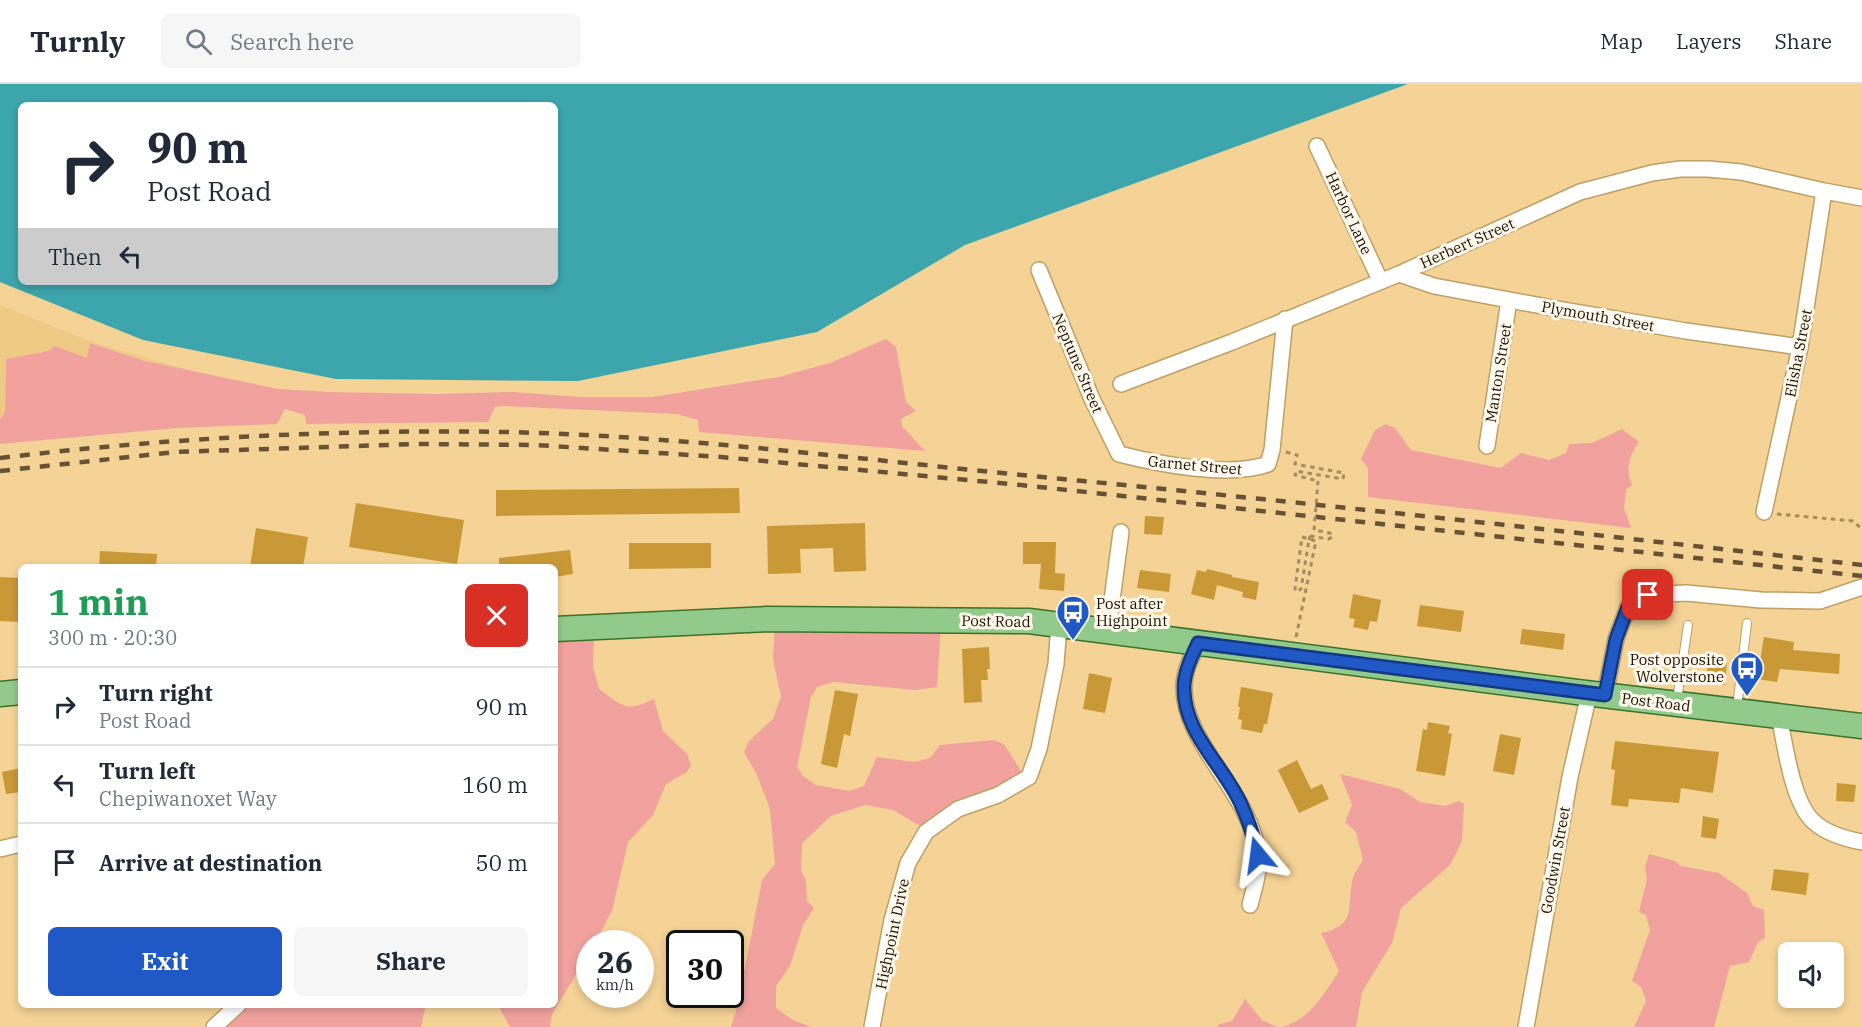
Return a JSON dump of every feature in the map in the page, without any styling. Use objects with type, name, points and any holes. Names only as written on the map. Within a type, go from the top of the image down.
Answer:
[{"type":"main road","name":"Post Road","points":[[558,629],[767,619],[1029,621],[1597,695],[1862,726]]},
{"type":"main road","points":[[0,694],[18,692]]},
{"type":"street","name":"Harbor Lane","points":[[1317,146],[1380,280]]},
{"type":"street","name":"Herbert Street","points":[[1121,384],[1399,274],[1581,192],[1652,173],[1680,169],[1741,172],[1862,198]]},
{"type":"street","name":"Elisha Street","points":[[1764,512],[1800,348],[1824,191]]},
{"type":"street","name":"Neptune Street","points":[[1039,270],[1092,399],[1119,454]]},
{"type":"street","name":"Plymouth Street","points":[[1399,274],[1434,286],[1509,300],[1686,332],[1800,348]]},
{"type":"street","name":"Manton Street","points":[[1486,446],[1509,300]]},
{"type":"street","points":[[1272,450],[1285,320]]},
{"type":"street","name":"Garnet Street","points":[[1119,454],[1150,462],[1254,470],[1268,464],[1272,450]]},
{"type":"street","points":[[1108,630],[1121,532]]},
{"type":"street","name":"Goodwin Street","points":[[1526,1027],[1570,777],[1628,607],[1648,595],[1686,593],[1761,600],[1820,601],[1862,587]]},
{"type":"street","name":"Highpoint Drive","points":[[872,1027],[892,920],[908,863],[926,832],[958,809],[998,795],[1029,777],[1039,749],[1056,664],[1059,624]]},
{"type":"street","points":[[1198,643],[1188,666],[1184,684],[1185,702],[1190,720],[1199,737],[1240,801],[1254,837],[1258,855],[1258,874],[1250,905]]},
{"type":"street","points":[[1779,716],[1788,764],[1800,801],[1814,822],[1842,838],[1862,842]]},
{"type":"street","points":[[0,849],[18,845]]},
{"type":"street","points":[[214,1027],[235,1008]]},
{"type":"lane","points":[[1736,711],[1747,623]]},
{"type":"lane","points":[[1677,704],[1688,624]]},
{"type":"path","points":[[1272,450],[1297,455],[1295,464],[1344,473],[1343,479],[1296,471],[1295,475],[1318,481],[1314,530],[1330,533],[1333,537],[1328,539],[1311,535],[1310,538],[1301,589],[1297,592],[1295,589],[1302,537],[1316,541],[1293,655]]},
{"type":"path","points":[[1764,512],[1810,519],[1853,521],[1862,530]]},
{"type":"shaded area","points":[[0,305],[97,344],[200,373],[145,361],[91,343],[87,358],[55,346],[49,351],[6,359],[5,412],[0,420]]},
{"type":"shaded area","points":[[886,339],[896,347],[906,402],[916,411],[901,419],[902,426],[925,451],[699,432],[698,420],[677,414],[504,406],[495,407],[488,422],[306,424],[305,415],[285,409],[277,424],[177,428],[0,444],[0,420],[5,412],[6,359],[49,351],[55,346],[87,358],[90,343],[145,361],[278,389],[438,394],[512,392],[581,397],[652,397],[779,377],[830,363]]},
{"type":"shaded area","points":[[1386,424],[1395,428],[1411,450],[1501,468],[1521,453],[1549,460],[1566,453],[1569,444],[1592,443],[1622,429],[1639,442],[1629,463],[1632,485],[1626,490],[1624,508],[1631,528],[1368,497],[1368,468],[1361,459],[1375,430]]},
{"type":"shaded area","points":[[775,621],[941,622],[937,687],[915,690],[833,682],[817,687],[811,697],[797,767],[803,776],[816,785],[849,791],[864,786],[877,757],[915,762],[930,758],[940,745],[994,740],[1004,744],[1023,774],[927,830],[893,810],[865,805],[831,816],[802,843],[801,871],[806,880],[807,901],[814,908],[803,925],[790,966],[776,986],[776,1008],[791,1019],[811,1027],[731,1027],[737,1008],[744,1008],[744,973],[762,880],[775,864],[770,809],[757,775],[744,752],[749,741],[773,719],[781,696],[773,660]]},
{"type":"shaded area","points":[[594,628],[593,667],[599,689],[625,706],[637,706],[654,699],[663,731],[687,754],[691,765],[687,772],[666,784],[653,815],[628,842],[612,911],[602,930],[576,930],[576,974],[558,1004],[558,630]]},
{"type":"shaded area","points":[[1340,774],[1400,789],[1420,802],[1445,806],[1459,801],[1464,804],[1462,841],[1450,865],[1401,908],[1392,943],[1362,992],[1356,1027],[1282,1027],[1301,1019],[1322,997],[1339,971],[1321,933],[1340,926],[1345,921],[1348,915],[1353,879],[1363,860],[1356,832],[1345,822],[1352,805]]},
{"type":"shaded area","points":[[1649,854],[1675,861],[1681,866],[1719,873],[1747,893],[1753,906],[1764,910],[1765,938],[1758,942],[1749,962],[1730,966],[1714,1027],[1634,1027],[1646,1001],[1641,987],[1632,981],[1650,930],[1646,915],[1639,912],[1647,879],[1645,867]]},
{"type":"shaded area","points":[[1245,999],[1262,1020],[1277,1027],[1219,1027],[1217,1025],[1232,1021]]},
{"type":"shaded area","points":[[234,1008],[425,1008],[421,1027],[217,1027]]},
{"type":"shaded area","points":[[500,1008],[556,1008],[550,1027],[510,1027]]},
{"type":"water","points":[[0,84],[1408,84],[965,245],[817,332],[578,381],[336,379],[143,340],[0,282]]},
{"type":"building","points":[[739,488],[740,513],[496,516],[496,490]]},
{"type":"building","points":[[356,503],[464,520],[457,564],[349,547]]},
{"type":"building","points":[[1145,516],[1164,517],[1162,535],[1144,534]]},
{"type":"building","points":[[865,523],[866,571],[834,572],[833,548],[800,549],[801,573],[768,574],[767,526]]},
{"type":"building","points":[[256,528],[308,537],[304,564],[250,564]]},
{"type":"building","points":[[1023,542],[1056,542],[1055,573],[1065,574],[1064,591],[1039,589],[1041,564],[1023,564]]},
{"type":"building","points":[[629,543],[711,543],[711,568],[629,569]]},
{"type":"building","points":[[570,550],[573,574],[558,576],[558,564],[499,564],[499,558]]},
{"type":"building","points":[[100,551],[157,554],[156,564],[99,564]]},
{"type":"building","points":[[1207,569],[1259,582],[1256,600],[1242,597],[1243,592],[1217,585],[1214,600],[1191,594],[1197,570],[1206,572]]},
{"type":"building","points":[[1140,570],[1171,574],[1169,592],[1137,588]]},
{"type":"building","points":[[0,577],[18,578],[18,622],[0,621]]},
{"type":"building","points":[[1353,594],[1381,600],[1377,622],[1370,621],[1368,630],[1353,627],[1355,619],[1349,618]]},
{"type":"building","points":[[1420,605],[1464,611],[1461,632],[1417,626]]},
{"type":"building","points":[[1522,629],[1565,634],[1563,650],[1520,644]]},
{"type":"building","points":[[1764,637],[1794,642],[1793,650],[1840,654],[1839,674],[1780,669],[1777,682],[1757,679]]},
{"type":"building","points":[[989,647],[988,680],[981,680],[982,702],[964,703],[962,649]]},
{"type":"building","points":[[1708,662],[1727,663],[1725,685],[1706,683]]},
{"type":"building","points":[[1089,673],[1112,678],[1105,713],[1083,709]]},
{"type":"building","points":[[1241,687],[1273,693],[1267,724],[1264,724],[1262,733],[1241,729],[1242,720],[1238,719],[1240,707],[1238,707]]},
{"type":"building","points":[[835,690],[858,694],[850,736],[844,734],[837,768],[821,764]]},
{"type":"building","points":[[1428,722],[1450,726],[1448,733],[1452,734],[1445,776],[1416,771],[1423,729],[1427,730]]},
{"type":"building","points":[[1500,734],[1521,738],[1514,775],[1493,771]]},
{"type":"building","points":[[1615,741],[1719,752],[1713,793],[1681,788],[1679,803],[1629,799],[1628,807],[1611,805],[1615,770],[1611,769]]},
{"type":"building","points":[[1297,760],[1311,789],[1322,784],[1329,799],[1299,813],[1278,770]]},
{"type":"building","points":[[18,769],[18,792],[6,794],[2,772]]},
{"type":"building","points":[[1837,783],[1856,785],[1854,802],[1836,801]]},
{"type":"building","points":[[1703,816],[1719,819],[1716,839],[1701,837]]},
{"type":"building","points":[[1774,869],[1809,873],[1806,895],[1771,890]]},
{"type":"railway","points":[[0,458],[126,445],[253,436],[443,431],[571,434],[829,455],[1337,507],[1862,565]]},
{"type":"railway","points":[[0,471],[175,452],[416,444],[536,445],[721,457],[1021,485],[1862,576]]},
{"type":"place","name":"Post after Highpoint","points":[[1073,641]]},
{"type":"place","name":"Post opposite Wolverstone","points":[[1747,697]]},
{"type":"route","points":[[1258,855],[1254,837],[1240,801],[1190,720],[1185,702],[1184,684],[1188,666],[1198,643],[1605,695],[1616,639],[1628,607],[1648,595]]}]
